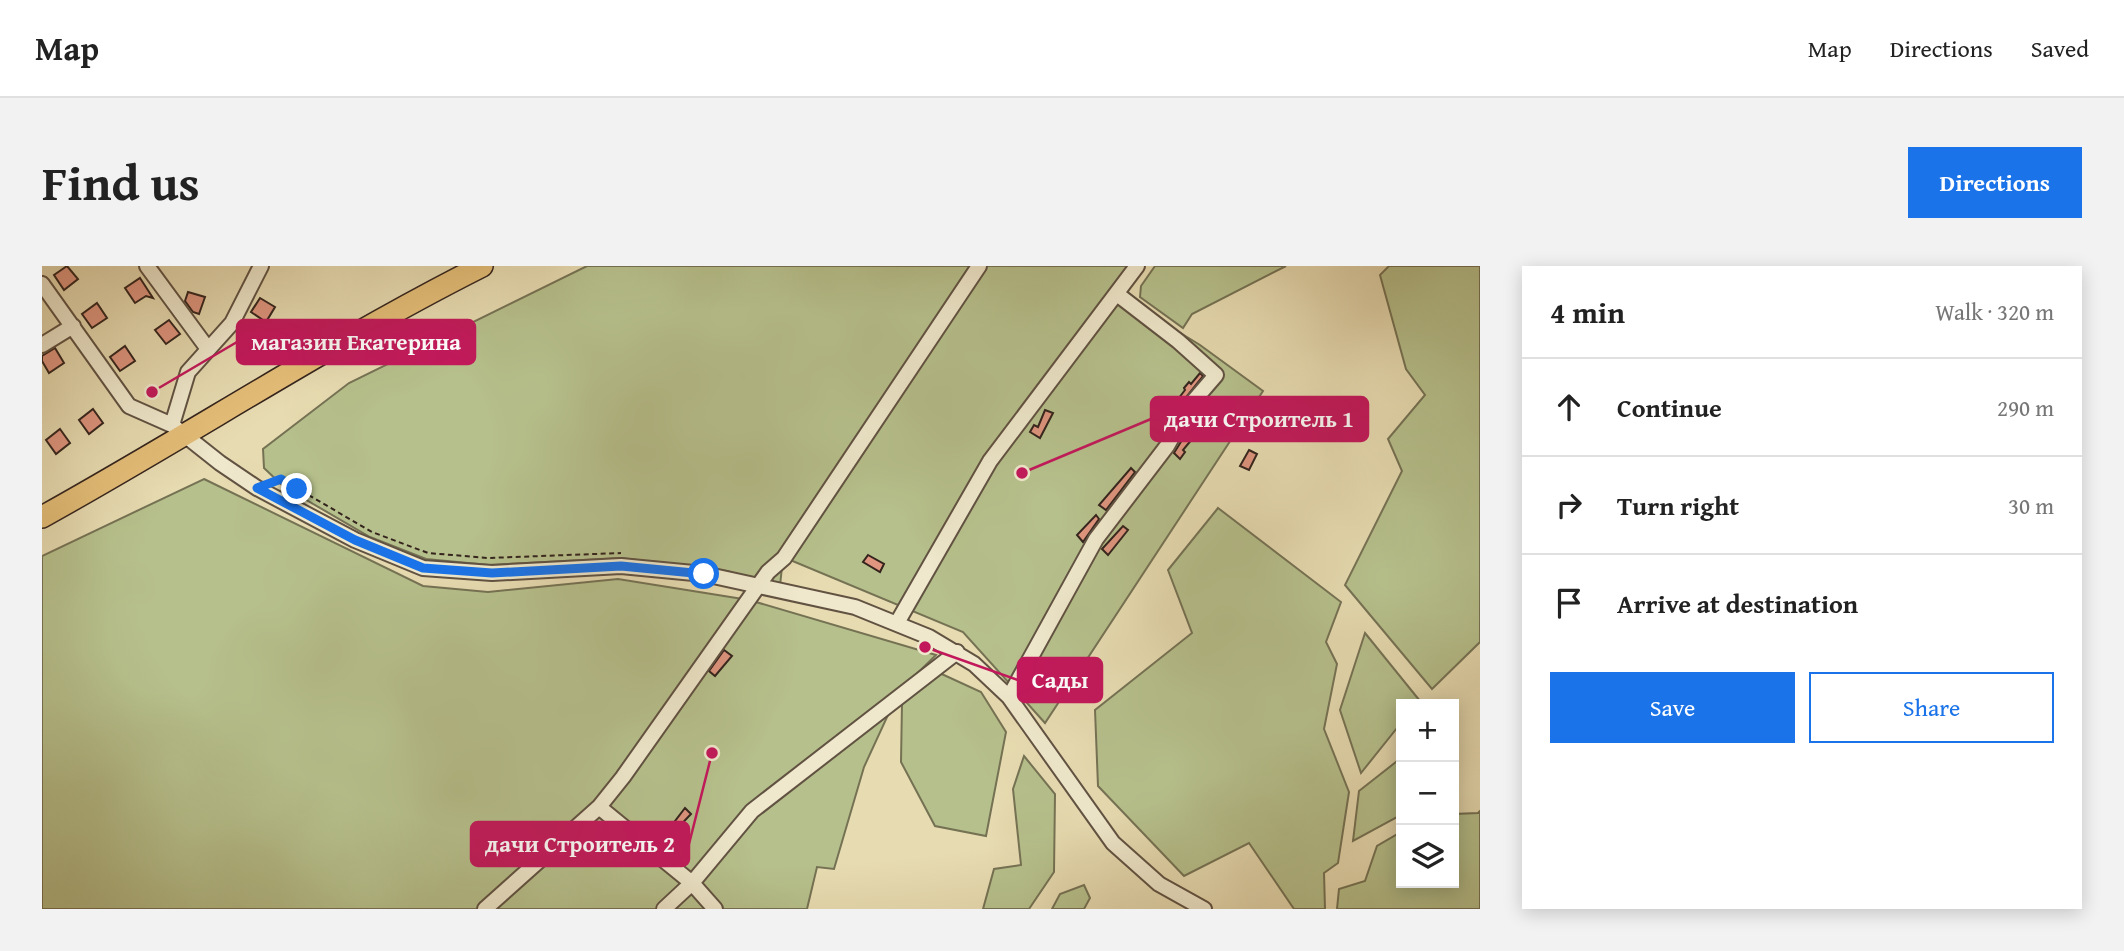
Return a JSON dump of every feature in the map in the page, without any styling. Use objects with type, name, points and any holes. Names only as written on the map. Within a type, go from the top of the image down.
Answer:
[{"type":"highway","points":[[42,517],[179,430],[482,266]]},
{"type":"street","points":[[147,266],[208,349]]},
{"type":"street","points":[[179,430],[188,372],[232,323],[261,266]]},
{"type":"street","points":[[485,909],[599,807],[623,777],[760,587],[768,572],[784,558],[979,266]]},
{"type":"street","points":[[897,623],[990,461],[1137,266]]},
{"type":"street","points":[[42,284],[129,406],[179,430],[257,488],[355,540],[423,568],[492,573],[621,566],[704,574],[855,607],[897,623],[957,652],[983,671],[1009,697],[1113,844],[1159,884],[1203,909]]},
{"type":"street","points":[[1009,697],[1096,539],[1167,446],[1191,404],[1216,375],[1117,293]]},
{"type":"street","points":[[42,345],[73,326]]},
{"type":"street","points":[[664,909],[692,883],[751,811],[957,652]]},
{"type":"street","points":[[599,807],[692,883],[715,909]]},
{"type":"path","points":[[257,488],[281,479],[372,531],[428,554],[488,558],[619,552],[632,554]]},
{"type":"green space","points":[[587,266],[1137,266],[1117,294],[1200,345],[1263,391],[1045,723],[963,632],[783,557],[780,586],[727,571],[621,558],[489,565],[426,559],[370,537],[284,487],[264,468],[263,449],[349,383]]},
{"type":"green space","points":[[1155,266],[1286,266],[1192,314],[1183,328],[1140,297],[1141,286]]},
{"type":"green space","points":[[1389,266],[1480,266],[1480,642],[1432,689],[1345,585],[1402,471],[1388,439],[1425,395],[1406,369],[1380,275]]},
{"type":"green space","points":[[204,479],[423,586],[488,592],[618,579],[749,600],[936,655],[899,691],[864,767],[834,869],[817,867],[807,909],[42,909],[42,556]]},
{"type":"green space","points":[[1218,508],[1341,602],[1326,642],[1337,664],[1324,729],[1349,792],[1338,863],[1324,873],[1325,909],[1294,909],[1249,843],[1184,876],[1098,786],[1095,710],[1192,633],[1168,570]]},
{"type":"green space","points":[[1365,633],[1418,699],[1396,699],[1396,729],[1361,773],[1340,710]]},
{"type":"green space","points":[[933,670],[981,692],[1006,732],[986,836],[935,826],[901,762],[902,703]]},
{"type":"green space","points":[[1024,756],[1055,794],[1054,872],[1029,909],[983,909],[994,869],[1021,865],[1013,789]]},
{"type":"green space","points":[[1396,762],[1396,818],[1353,841],[1359,791]]},
{"type":"green space","points":[[1480,811],[1480,909],[1337,909],[1339,889],[1365,881],[1377,846],[1396,835],[1396,888],[1459,888],[1459,814]]},
{"type":"green space","points":[[1084,885],[1090,898],[1084,909],[1052,909],[1060,894]]},
{"type":"building","points":[[67,266],[78,279],[64,290],[54,275]]},
{"type":"building","points":[[140,278],[153,298],[146,296],[135,303],[125,288]]},
{"type":"building","points":[[188,292],[205,297],[199,314],[193,312],[185,301]]},
{"type":"building","points":[[260,298],[275,307],[266,322],[251,312]]},
{"type":"building","points":[[97,303],[107,318],[92,328],[82,314]]},
{"type":"building","points":[[169,320],[180,334],[166,344],[155,330]]},
{"type":"building","points":[[125,346],[135,361],[120,371],[110,357]]},
{"type":"building","points":[[55,348],[64,363],[49,373],[42,356]]},
{"type":"building","points":[[1200,373],[1203,376],[1179,406],[1175,403],[1184,388]]},
{"type":"building","points":[[93,409],[103,423],[89,434],[79,420]]},
{"type":"building","points":[[1045,410],[1053,413],[1040,438],[1030,432],[1034,425],[1038,427]]},
{"type":"building","points":[[60,429],[70,443],[56,454],[46,440]]},
{"type":"building","points":[[1187,432],[1193,438],[1183,450],[1185,452],[1180,459],[1174,453]]},
{"type":"building","points":[[1249,450],[1257,454],[1249,470],[1240,466]]},
{"type":"building","points":[[1131,468],[1135,472],[1106,510],[1099,505]]},
{"type":"building","points":[[1096,515],[1099,519],[1083,542],[1077,535]]},
{"type":"building","points":[[1123,526],[1128,530],[1108,555],[1102,549]]},
{"type":"building","points":[[868,555],[884,564],[880,572],[863,562]]},
{"type":"building","points":[[724,650],[732,656],[715,676],[709,671]]},
{"type":"building","points":[[685,808],[691,814],[673,833],[669,829]]},
{"type":"place","name":"магазин Екатерина","points":[[152,392]]},
{"type":"place","name":"дачи Строитель 1","points":[[1022,473]]},
{"type":"place","name":"Сады","points":[[925,647]]},
{"type":"place","name":"дачи Строитель 2","points":[[712,753]]},
{"type":"route","points":[[297,489],[281,479],[257,488],[355,540],[423,568],[492,573],[621,566],[704,574]]}]
